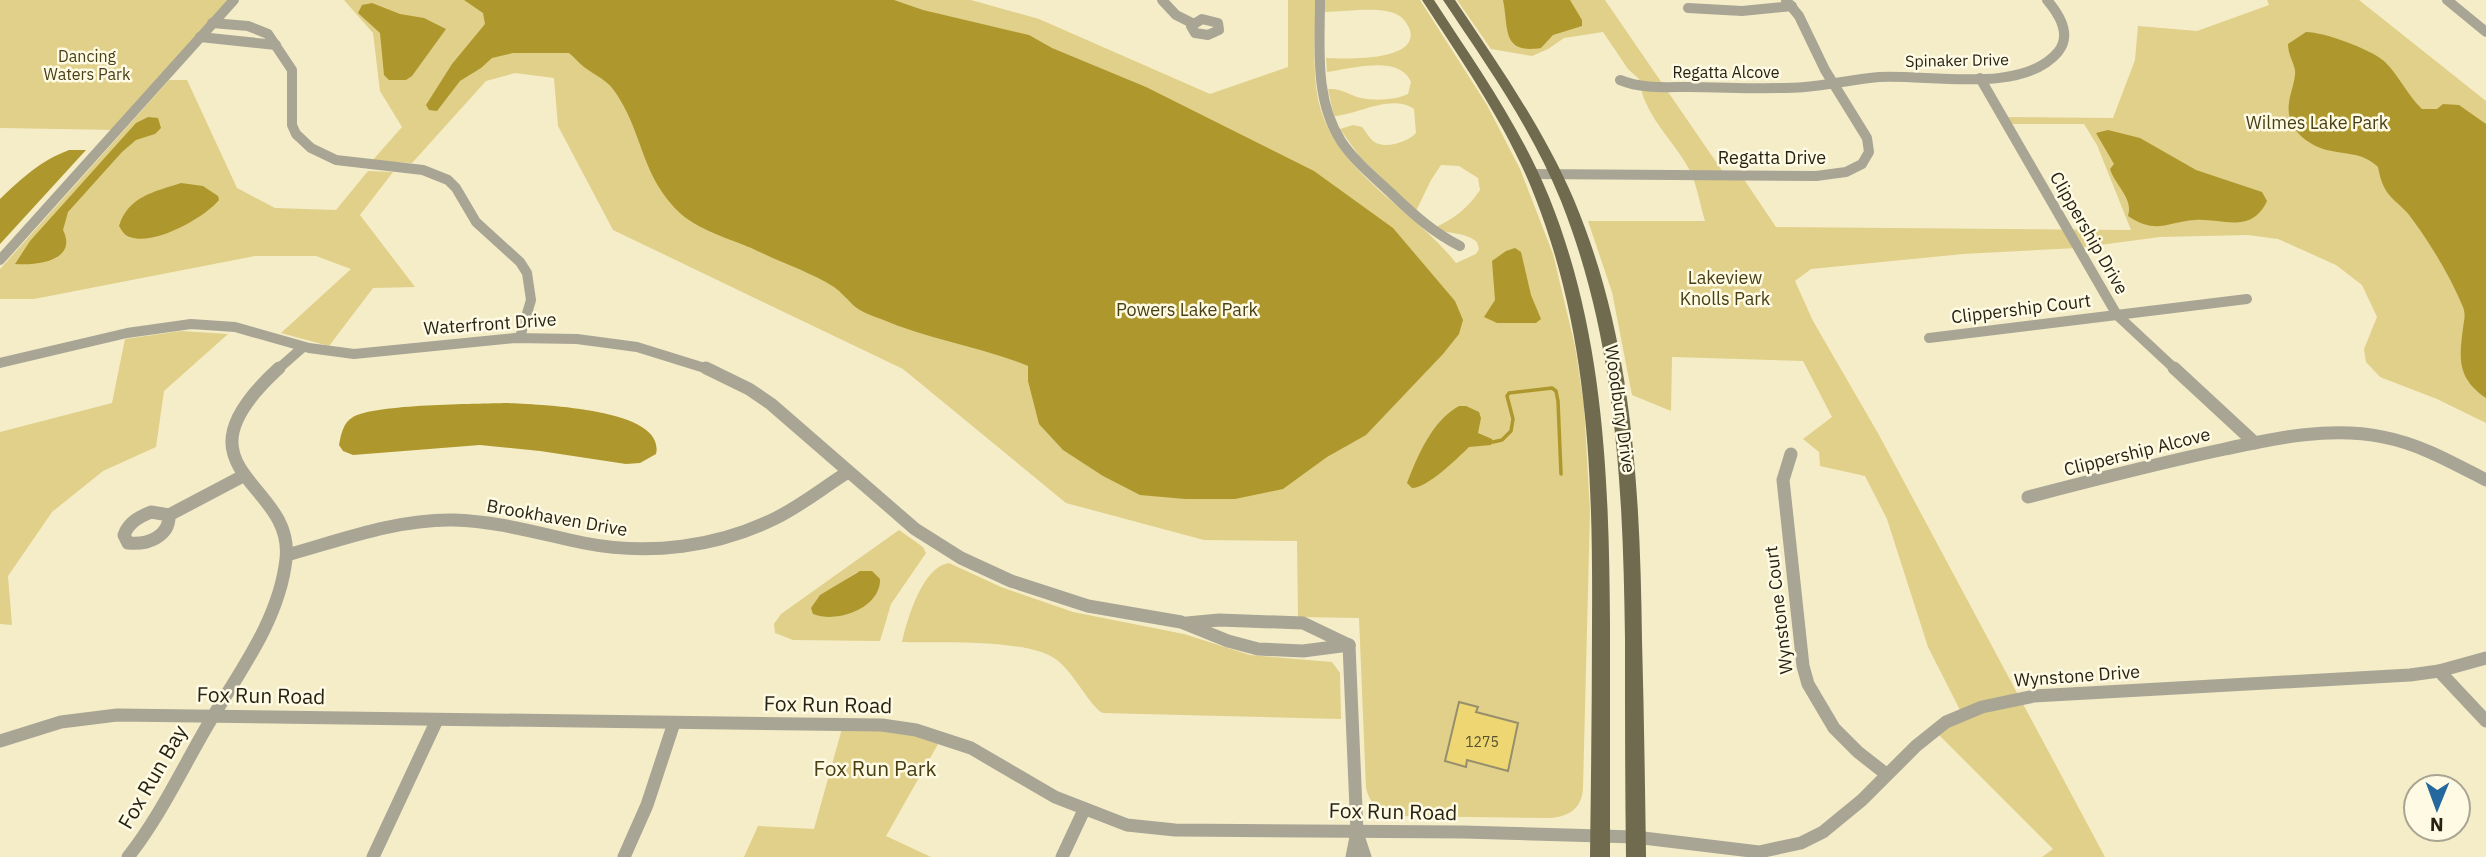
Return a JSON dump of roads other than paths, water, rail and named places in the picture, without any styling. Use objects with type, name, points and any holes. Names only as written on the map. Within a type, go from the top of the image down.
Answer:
[{"type":"main road","name":"Woodbury Drive","points":[[1428,0],[1495,104],[1532,174],[1570,278],[1587,352],[1596,412],[1601,499],[1600,857]]},
{"type":"main road","name":"Woodbury Drive","points":[[1449,0],[1518,104],[1556,174],[1596,279],[1610,334],[1624,413],[1631,512],[1636,847]]},
{"type":"street","points":[[0,260],[234,0]]},
{"type":"street","points":[[1162,0],[1175,15],[1192,23]]},
{"type":"street","points":[[1320,0],[1323,92],[1328,116],[1337,134],[1361,164],[1434,233],[1460,246]]},
{"type":"street","name":"Spinaker Drive","points":[[1834,84],[1883,77],[1980,78],[2022,73],[2039,67],[2058,54],[2063,44],[2063,23],[2047,0]]},
{"type":"street","points":[[2447,0],[2486,32]]},
{"type":"street","points":[[1688,8],[1742,11],[1789,3]]},
{"type":"street","name":"Regatta Drive","points":[[1532,174],[1816,176],[1851,172],[1863,164],[1870,148],[1856,116],[1834,84],[1802,21],[1789,3]]},
{"type":"street","points":[[212,23],[260,30],[268,34],[292,70],[292,125],[303,142],[336,160],[423,170],[448,180],[456,188],[475,222],[520,262],[531,286],[531,300],[520,337]]},
{"type":"street","points":[[200,37],[276,45]]},
{"type":"street","name":"Clippership Drive","points":[[1980,78],[2116,315],[2255,443]]},
{"type":"street","name":"Regatta Alcove","points":[[1620,80],[1636,86],[1654,87],[1772,88],[1834,84]]},
{"type":"street","name":"Clippership Court","points":[[1929,338],[2247,299]]},
{"type":"street","name":"Waterfront Drive","points":[[0,363],[146,328],[190,324],[235,327],[302,348],[330,353],[371,354],[520,337],[562,337],[649,348],[706,368],[752,390],[777,408],[915,529],[951,553],[1018,584],[1090,606],[1186,623],[1229,641],[1265,651],[1303,652],[1349,645]]},
{"type":"street","points":[[287,555],[276,515],[235,463],[233,432],[241,411],[256,389],[302,348]]},
{"type":"street","name":"Waterfront Drive","points":[[0,356],[19,357]]},
{"type":"street","name":"Clippership Alcove","points":[[2028,497],[2179,458],[2319,433],[2367,434],[2409,444],[2486,480]]},
{"type":"street","name":"Wynstone Court","points":[[1791,454],[1783,480],[1807,684],[1816,705],[1844,741],[1886,774]]},
{"type":"street","name":"Brookhaven Drive","points":[[287,555],[386,528],[446,521],[475,521],[604,547],[667,549],[705,543],[748,530],[779,516],[848,472]]},
{"type":"street","points":[[169,515],[243,476]]},
{"type":"street","name":"Fox Run Bay","points":[[128,857],[154,819],[274,606],[283,580],[287,555]]},
{"type":"street","name":"Waterfront Drive","points":[[1186,623],[1219,620],[1303,623],[1349,645]]},
{"type":"street","points":[[1349,645],[1357,832],[1352,857]]},
{"type":"street","name":"Wynstone Drive","points":[[1636,847],[1749,852],[1799,851],[1844,816],[1934,730],[1956,716],[2003,701],[2034,696],[2439,671],[2486,658]]},
{"type":"street","points":[[2439,671],[2486,721]]},
{"type":"street","name":"Fox Run Road","points":[[0,741],[61,722],[93,717],[882,725],[916,730],[971,748],[1055,797],[1126,825],[1157,830],[1601,836],[1636,847]]},
{"type":"street","points":[[373,857],[437,720]]},
{"type":"street","points":[[624,857],[647,805],[674,723]]},
{"type":"street","points":[[1062,857],[1084,810]]},
{"type":"street","points":[[1357,832],[1365,857]]},
{"type":"waterway","points":[[1493,442],[1502,440],[1511,431],[1513,419],[1507,396],[1509,393],[1552,388],[1556,391],[1558,401],[1561,474]]},
{"type":"park label","name":"Dancing Waters Park","points":[[87,65]]},
{"type":"park label","name":"Wilmes Lake Park","points":[[2317,123]]},
{"type":"park label","name":"Lakeview Knolls Park","points":[[1725,288]]},
{"type":"park label","name":"Powers Lake Park","points":[[1187,310]]},
{"type":"park label","name":"Fox Run Park","points":[[875,769]]}]
